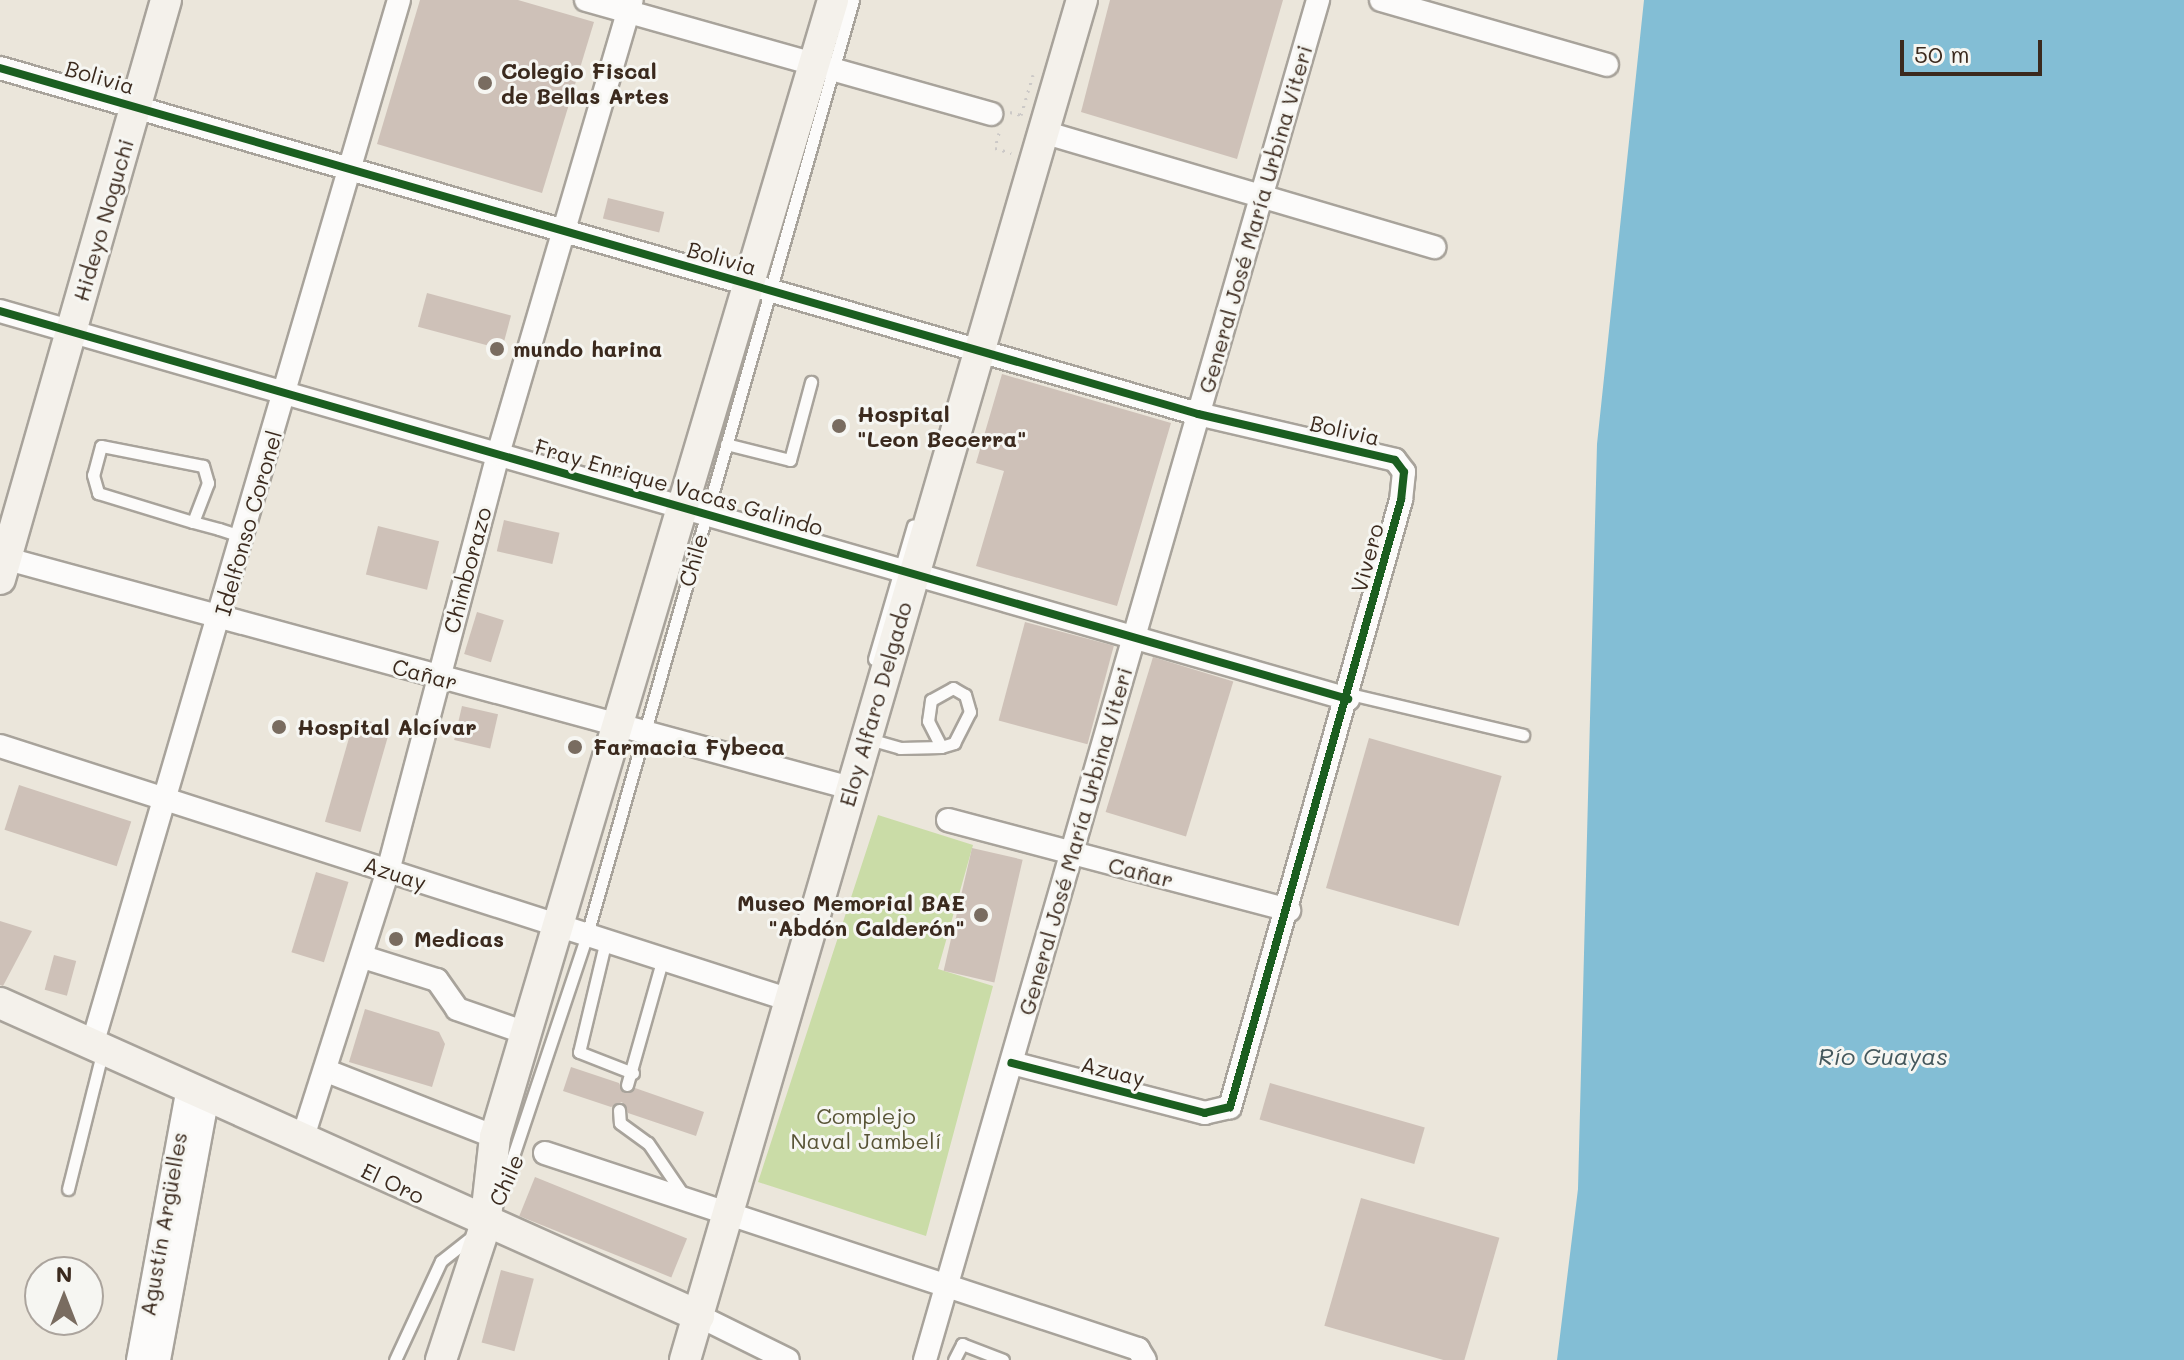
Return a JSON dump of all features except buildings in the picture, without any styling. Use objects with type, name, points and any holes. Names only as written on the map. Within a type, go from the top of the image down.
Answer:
[{"type":"main road","name":"Hideyo Noguchi","points":[[2,565],[166,0]]},
{"type":"main road","name":"Chile","points":[[485,1226],[495,1137],[557,928],[631,730],[824,66],[833,0]]},
{"type":"main road","name":"Eloy Alfaro Delgado","points":[[685,1360],[694,1314],[844,786],[865,737],[906,570],[1082,0]]},
{"type":"main road","name":"El Oro","points":[[0,1003],[485,1226],[694,1314]]},
{"type":"main road","points":[[441,1360],[485,1226]]},
{"type":"street","name":"Idelfonso Coronel","points":[[98,1047],[399,0]]},
{"type":"street","points":[[586,0],[631,6],[999,120]]},
{"type":"street","name":"General José María Urbina Viteri","points":[[925,1360],[1318,0]]},
{"type":"street","points":[[1381,0],[1607,65]]},
{"type":"street","name":"Chimborazo","points":[[302,1140],[327,1071],[388,871],[498,454],[631,6]]},
{"type":"street","name":"Bolivia","points":[[0,68],[761,288],[973,346],[1198,414],[1395,460],[1404,472],[1401,500]]},
{"type":"street","points":[[1043,132],[1434,247]]},
{"type":"street","name":"Fray Enrique Vacas Galindo","points":[[0,311],[1134,638],[1349,697]]},
{"type":"street","name":"Vivero","points":[[1205,1113],[1222,1113],[1238,1093],[1401,500]]},
{"type":"street","name":"Cañar","points":[[2,565],[221,618],[844,786]]},
{"type":"street","name":"Azuay","points":[[0,746],[596,941],[784,998]]},
{"type":"street","name":"Cañar","points":[[948,820],[1071,855],[1289,910]]},
{"type":"street","points":[[363,957],[437,980],[457,1009],[526,1033]]},
{"type":"street","name":"Azuay","points":[[1011,1063],[1205,1113]]},
{"type":"street","points":[[327,1071],[495,1137]]},
{"type":"street","name":"Agustín Argüelles","points":[[138,1360],[162,1286],[198,1092]]},
{"type":"street","points":[[545,1153],[946,1290],[1138,1349],[1145,1360]]},
{"type":"street","name":"Agustín Argüelles","points":[[159,1360],[162,1286]]},
{"type":"street","name":"El Oro","points":[[694,1314],[788,1360]]},
{"type":"lane","name":"Chile","points":[[824,66],[853,0]]},
{"type":"lane","name":"Eloy Alfaro Delgado","points":[[973,346],[1073,0]]},
{"type":"lane","name":"Chile","points":[[695,511],[726,444],[761,288]]},
{"type":"lane","points":[[726,444],[790,460],[811,382]]},
{"type":"lane","points":[[193,522],[208,483],[203,466],[101,446],[93,475],[98,493],[193,522],[244,537]]},
{"type":"lane","name":"Eloy Alfaro Delgado","points":[[844,786],[906,570]]},
{"type":"lane","points":[[865,737],[900,748],[941,747],[963,736],[968,724],[969,703],[953,688],[931,700],[928,721],[941,747]]},
{"type":"lane","points":[[1349,697],[1523,735]]},
{"type":"lane","name":"Chile","points":[[485,1226],[521,1148],[596,941],[631,730]]},
{"type":"lane","points":[[596,941],[578,1047],[582,1056],[633,1073]]},
{"type":"lane","points":[[627,1085],[633,1073],[662,961]]},
{"type":"lane","points":[[68,1189],[98,1047]]},
{"type":"lane","points":[[619,1110],[620,1123],[648,1143],[689,1203]]},
{"type":"lane","points":[[395,1360],[441,1261],[485,1226]]},
{"type":"lane","points":[[674,1360],[694,1314]]},
{"type":"lane","points":[[954,1360],[962,1344],[1003,1360]]},
{"type":"path","points":[[1026,157],[995,148],[999,120],[1006,111],[1021,115],[1034,71],[1050,76]]},
{"type":"green space","name":"Complejo Naval Jambelí","points":[[878,815],[973,845],[938,969],[993,986],[926,1236],[758,1182]]},
{"type":"water","name":"Río Guayas","points":[[1644,0],[2184,0],[2184,1360],[1557,1360],[1578,1189],[1597,444]]},
{"type":"cycle path","points":[[0,68],[1198,414],[1395,460],[1404,472],[1401,500],[1230,1107],[1205,1113],[1011,1063]]},
{"type":"cycle path","points":[[0,311],[1348,699]]},
{"type":"place","name":"Colegio Fiscal de Bellas Artes","points":[[485,83]]},
{"type":"place","name":"mundo harina","points":[[497,349]]},
{"type":"place","name":"Hospital \"Leon Becerra\"","points":[[839,426]]},
{"type":"place","name":"Hospital Alcívar","points":[[279,727]]},
{"type":"place","name":"Farmacia Fybeca","points":[[575,747]]},
{"type":"place","name":"Museo Memorial BAE \"Abdón Calderón\"","points":[[981,915]]},
{"type":"place","name":"Medicas","points":[[396,939]]}]
